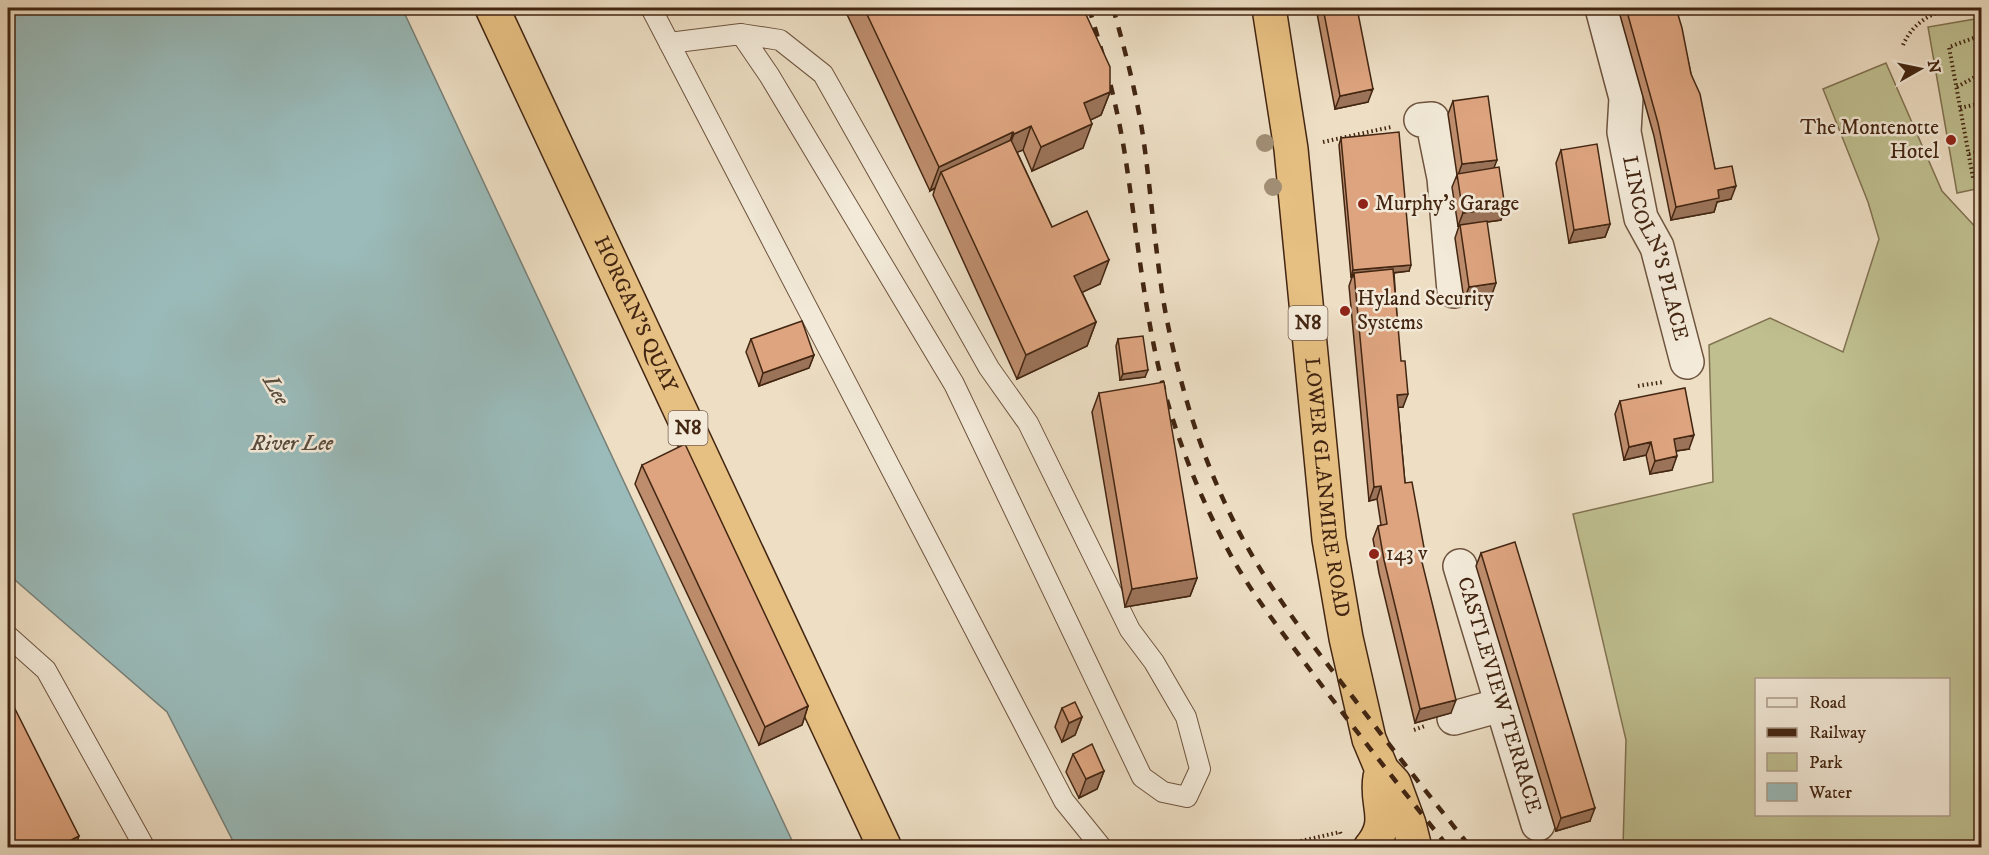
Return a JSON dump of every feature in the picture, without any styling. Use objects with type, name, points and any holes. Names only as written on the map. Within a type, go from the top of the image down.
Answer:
[{"type":"highway","name":"HORGAN'S QUAY","points":[[492,8],[885,848]]},
{"type":"highway","name":"LOWER GLANMIRE ROAD","points":[[1269,8],[1291,150],[1329,538],[1346,638],[1369,739],[1382,770],[1394,783],[1415,848]]},
{"type":"highway","name":"N8","points":[[1370,848],[1379,833],[1383,818],[1379,786],[1382,770]]},
{"type":"street","name":"LINCOLN'S PLACE","points":[[1602,8],[1626,98],[1624,132],[1641,218],[1657,247],[1687,362]]},
{"type":"street","points":[[1427,119],[1444,178],[1454,291]]},
{"type":"street","name":"CASTLEVIEW TERRACE","points":[[1460,566],[1538,824]]},
{"type":"street","points":[[1454,718],[1501,705]]},
{"type":"lane","points":[[651,8],[1064,801],[1102,848]]},
{"type":"lane","points":[[669,43],[741,34],[780,40],[823,74],[989,368],[1028,423],[1130,630],[1154,662],[1186,717],[1200,769],[1187,796],[1163,792],[1142,777],[954,384],[780,94],[741,34]]},
{"type":"lane","points":[[8,636],[46,670],[145,848]]},
{"type":"path","points":[[1903,45],[1914,26],[1929,16],[1953,8]]},
{"type":"path","points":[[1982,35],[1949,47],[1973,178],[1982,176]]},
{"type":"path","points":[[1957,87],[1982,73]]},
{"type":"path","points":[[1960,108],[1982,103]]},
{"type":"path","points":[[1291,150],[1427,119]]},
{"type":"path","points":[[1969,154],[1982,151]]},
{"type":"path","points":[[1270,848],[1340,832]]},
{"type":"green space","points":[[1981,18],[1981,188],[1957,193],[1928,27]]},
{"type":"green space","points":[[1886,63],[1942,191],[1981,233],[1981,847],[1623,847],[1626,740],[1573,514],[1713,482],[1709,345],[1770,318],[1843,352],[1879,239],[1868,202],[1823,89]]},
{"type":"water","name":"River Lee","points":[[8,8],[402,8],[795,847],[236,847],[167,712],[8,574]]},
{"type":"building","points":[[864,8],[1083,8],[1110,67],[1110,92],[1084,103],[1092,124],[1041,147],[1031,126],[1014,134],[1013,132],[939,167]]},
{"type":"building","points":[[1323,8],[1357,8],[1373,89],[1340,96]]},
{"type":"building","points":[[1626,8],[1676,8],[1691,74],[1700,94],[1715,169],[1732,166],[1736,186],[1718,190],[1719,198],[1676,207],[1658,123]]},
{"type":"building","points":[[1488,96],[1497,160],[1462,164],[1453,101]]},
{"type":"building","points":[[1399,132],[1411,265],[1353,270],[1341,138]]},
{"type":"building","points":[[1011,140],[1052,227],[1087,211],[1109,260],[1074,276],[1096,322],[1026,355],[941,172]]},
{"type":"building","points":[[1597,144],[1610,224],[1574,230],[1561,150]]},
{"type":"building","points":[[1499,167],[1505,207],[1463,213],[1457,174]]},
{"type":"building","points":[[1487,221],[1496,283],[1469,287],[1460,225]]},
{"type":"building","points":[[1393,269],[1401,361],[1405,361],[1408,394],[1397,395],[1405,483],[1412,482],[1425,553],[1420,554],[1456,700],[1420,709],[1378,526],[1387,524],[1381,486],[1374,487],[1354,273]]},
{"type":"building","points":[[802,321],[814,355],[763,373],[751,339]]},
{"type":"building","points":[[1143,336],[1148,370],[1123,374],[1118,339]]},
{"type":"building","points":[[1164,382],[1197,578],[1132,589],[1099,393]]},
{"type":"building","points":[[1685,388],[1694,435],[1674,439],[1677,456],[1655,461],[1651,442],[1629,447],[1620,401]]},
{"type":"building","points":[[685,444],[808,706],[765,727],[642,465]]},
{"type":"building","points":[[1515,542],[1595,808],[1561,818],[1481,553]]},
{"type":"building","points":[[8,695],[79,836],[56,848],[8,848]]},
{"type":"building","points":[[1075,702],[1082,717],[1069,723],[1062,708]]},
{"type":"building","points":[[1092,744],[1104,771],[1086,779],[1073,754]]},
{"type":"railway","points":[[1089,8],[1121,131],[1147,311],[1160,375],[1181,444],[1203,498],[1236,565],[1264,608],[1358,733],[1449,848]]},
{"type":"railway","points":[[1113,8],[1140,120],[1161,285],[1171,340],[1190,412],[1215,481],[1250,553],[1293,618],[1471,848]]},
{"type":"place","name":"The Montenotte Hotel","points":[[1951,140]]},
{"type":"place","name":"Murphy's Garage","points":[[1363,204]]},
{"type":"place","name":"Hyland Security Systems","points":[[1345,311]]},
{"type":"place","name":"143 v","points":[[1374,554]]},
{"type":"water label","name":"Lee","points":[[276,390]]}]
